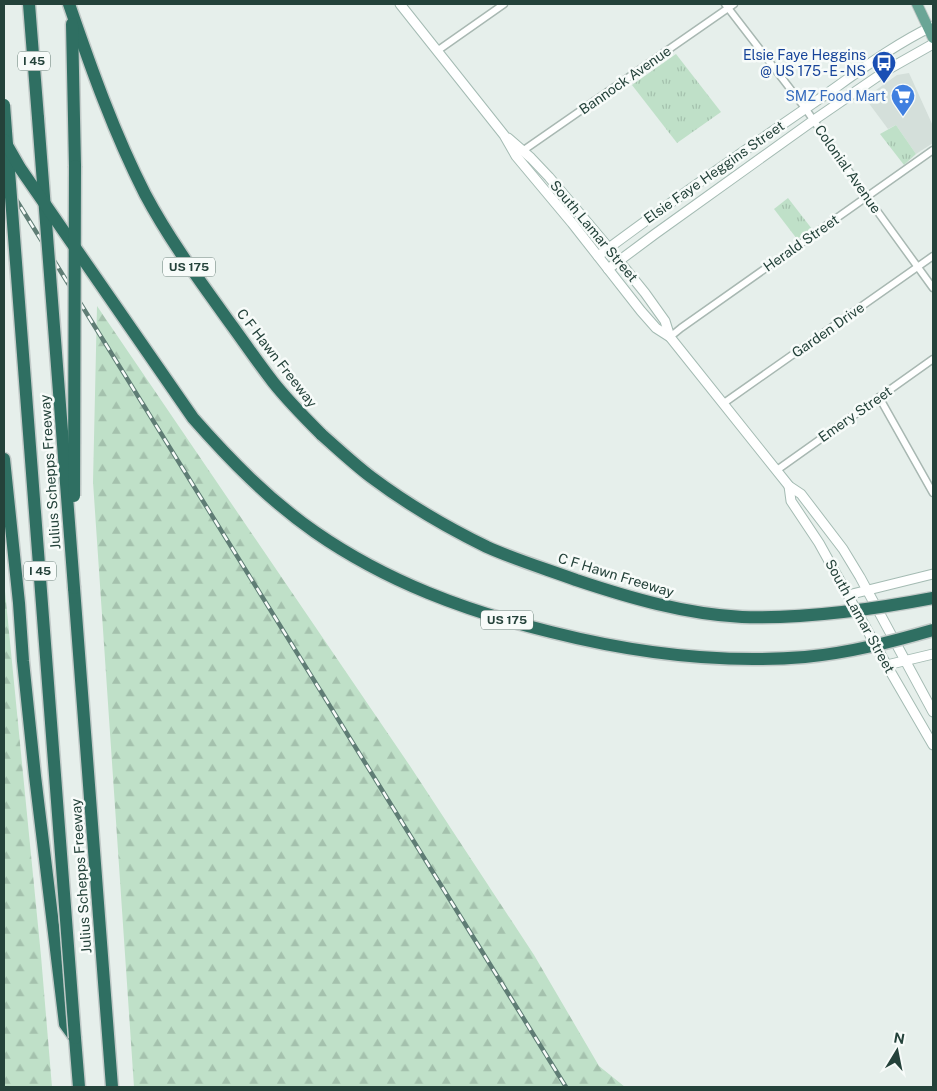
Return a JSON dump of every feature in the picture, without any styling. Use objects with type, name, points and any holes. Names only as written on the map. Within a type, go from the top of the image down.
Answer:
[{"type":"highway","name":"Julius Schepps Freeway","points":[[29,4],[112,1087]]},
{"type":"highway","points":[[70,4],[76,166],[74,588]]},
{"type":"highway","name":"C F Hawn Freeway","points":[[70,4],[94,76],[128,159],[145,194],[176,247],[273,382],[303,416],[370,476],[403,500],[476,541],[519,560],[603,589],[684,610],[740,616],[824,615],[933,598]]},
{"type":"highway","name":"Julius Schepps Freeway","points":[[4,104],[79,1087]]},
{"type":"highway","name":"US 175","points":[[4,140],[20,168],[193,418],[224,453],[278,504],[316,533],[373,568],[431,595],[503,620],[586,641],[679,656],[746,660],[806,657],[864,649],[933,630]]},
{"type":"highway","points":[[4,459],[23,661],[48,886],[65,1024],[75,1038]]},
{"type":"main road","name":"South Lamar Street","points":[[400,4],[520,153],[641,311],[656,328],[670,337],[789,486],[802,494],[843,549],[933,712]]},
{"type":"main road","points":[[917,4],[931,27],[933,38]]},
{"type":"main road","name":"Elsie Faye Heggins Street","points":[[598,256],[654,214],[806,108],[913,35],[931,27]]},
{"type":"main road","name":"Elsie Faye Heggins Street","points":[[608,269],[814,120],[887,70],[933,44]]},
{"type":"main road","name":"South Lamar Street","points":[[520,153],[549,176],[619,261],[665,321],[670,337]]},
{"type":"main road","points":[[705,178],[714,191]]},
{"type":"main road","name":"South Lamar Street","points":[[789,486],[791,500],[819,543],[933,745]]},
{"type":"main road","points":[[848,594],[933,574]]},
{"type":"main road","points":[[887,665],[933,654]]},
{"type":"street","points":[[437,51],[504,4]]},
{"type":"street","name":"Colonial Avenue","points":[[729,5],[806,108],[933,288]]},
{"type":"street","name":"Bannock Avenue","points":[[520,153],[729,5]]},
{"type":"street","name":"Herald Street","points":[[670,337],[933,150]]},
{"type":"street","name":"Garden Drive","points":[[724,404],[933,256]]},
{"type":"street","name":"Emery Street","points":[[777,470],[933,359]]},
{"type":"street","points":[[879,397],[933,493]]},
{"type":"shaded area","points":[[909,73],[933,126],[933,143],[916,154],[896,125],[888,129],[865,98],[897,75]]},
{"type":"green space","points":[[676,54],[721,112],[677,143],[632,85]]},
{"type":"green space","points":[[896,125],[916,154],[904,165],[880,134]]},
{"type":"green space","points":[[788,198],[812,229],[797,239],[774,209]]},
{"type":"green space","points":[[97,306],[410,766],[534,955],[599,1066],[625,1087],[134,1087],[93,482]]},
{"type":"green space","points":[[4,581],[41,956],[52,1087],[4,1087]]},
{"type":"railway","points":[[4,180],[566,1087]]},
{"type":"place","name":"Elsie Faye Heggins @ US 175 - E - NS","points":[[884,84]]},
{"type":"place","name":"SMZ Food Mart","points":[[903,117]]}]
